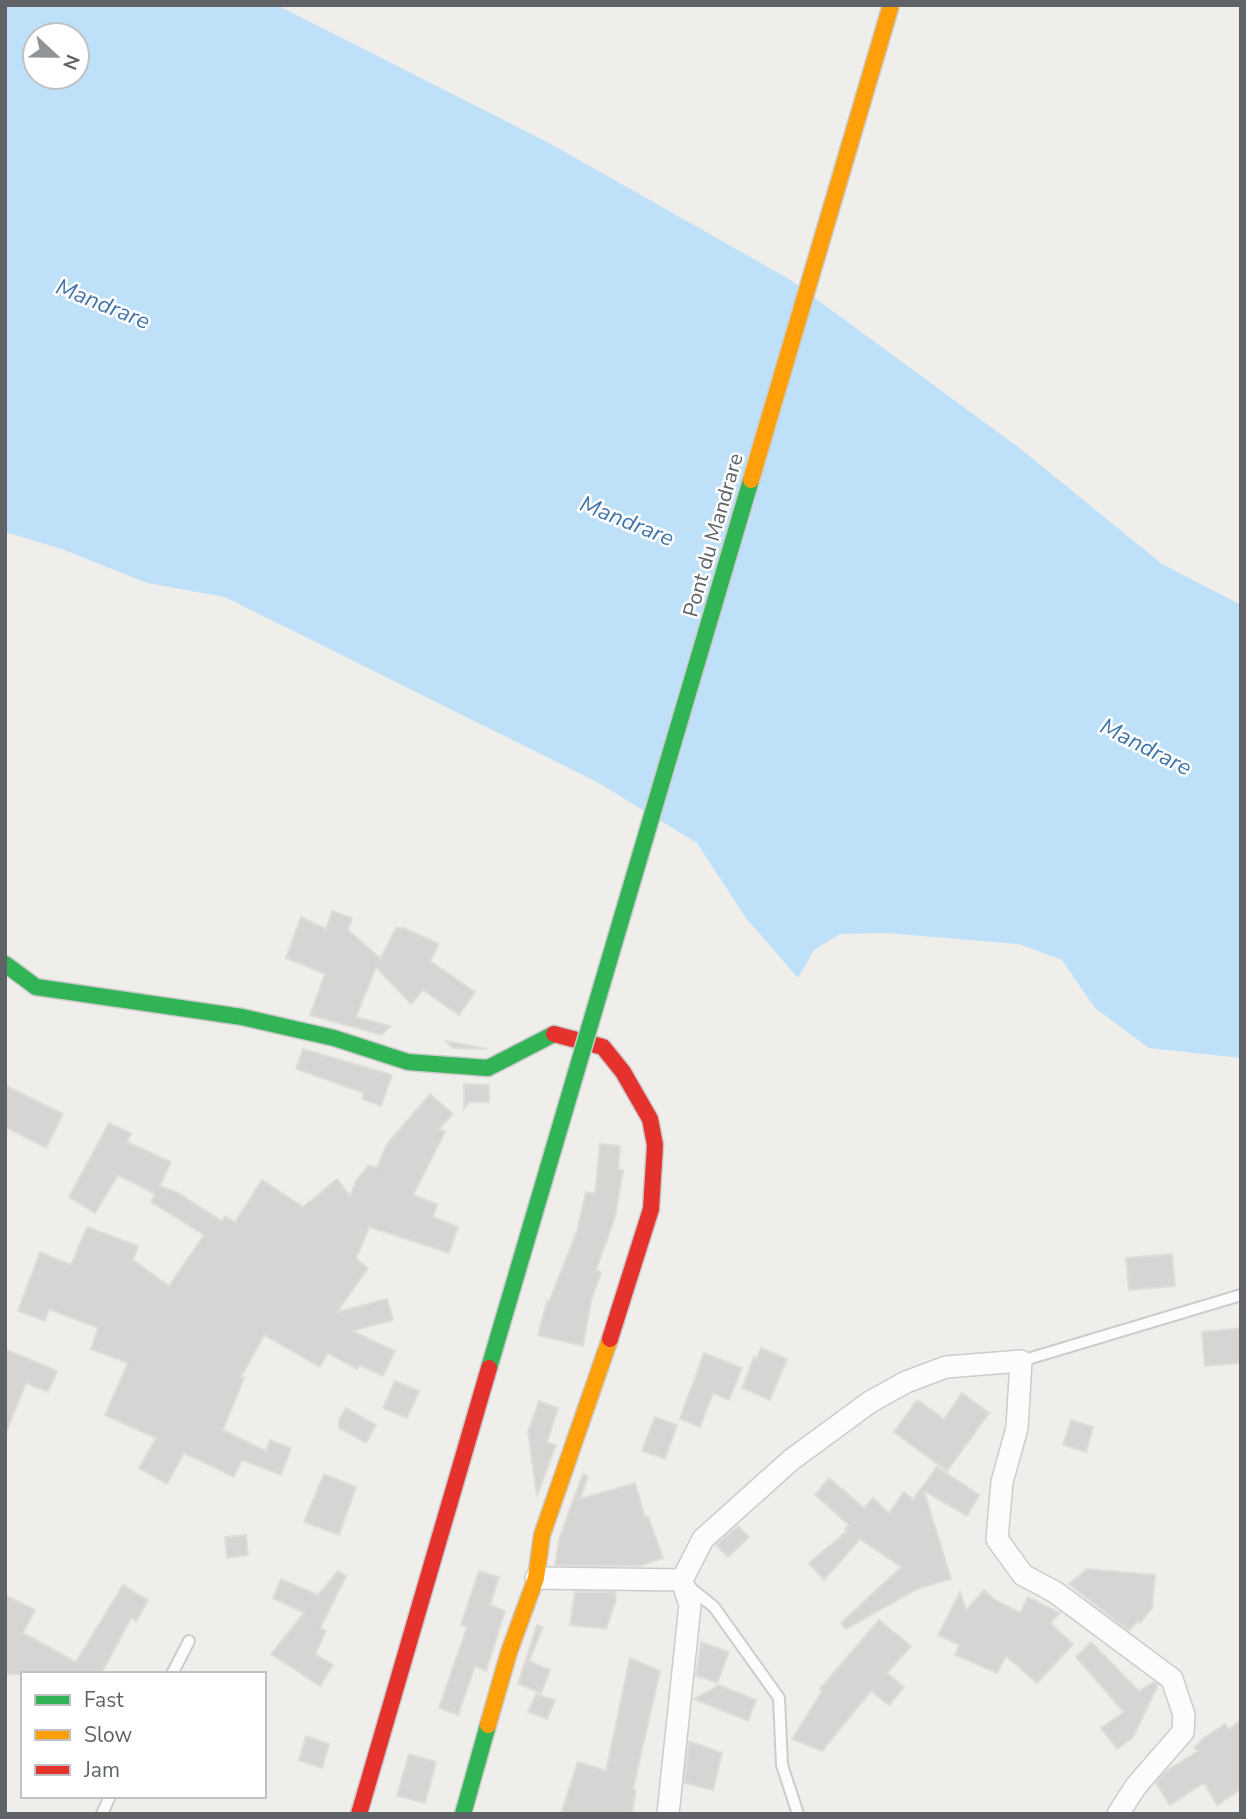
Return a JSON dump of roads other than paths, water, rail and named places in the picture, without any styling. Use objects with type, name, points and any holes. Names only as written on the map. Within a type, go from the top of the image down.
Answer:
[{"type":"main road","name":"Pont du Mandrare","points":[[359,1814],[891,5]]},
{"type":"main road","points":[[5,964],[36,987],[92,993],[242,1017],[334,1038],[408,1062],[488,1068],[514,1056],[539,1039],[557,1032],[603,1047],[623,1072],[650,1119],[655,1145],[651,1209],[587,1409],[542,1535],[536,1578],[509,1652],[463,1814]]},
{"type":"street","points":[[668,1814],[690,1605],[682,1580],[702,1539],[791,1460],[870,1402],[906,1382],[946,1367],[1021,1361],[1017,1427],[1002,1482],[997,1539],[1023,1575],[1055,1592],[1172,1679],[1184,1715],[1183,1732],[1136,1786],[1118,1814]]},
{"type":"street","points":[[536,1578],[682,1580]]},
{"type":"lane","points":[[1021,1361],[1241,1295]]},
{"type":"lane","points":[[682,1580],[714,1607],[779,1698],[782,1765],[798,1814]]},
{"type":"lane","points":[[173,1672],[189,1641]]},
{"type":"lane","points":[[102,1814],[109,1798]]},
{"type":"water","name":"Mandrare","points":[[5,5],[277,5],[549,143],[789,279],[1022,450],[1162,564],[1241,605],[1241,1058],[1149,1048],[1095,1008],[1062,960],[1019,944],[887,933],[840,934],[814,950],[798,978],[746,918],[697,843],[597,782],[225,597],[147,583],[62,549],[5,532]]}]
